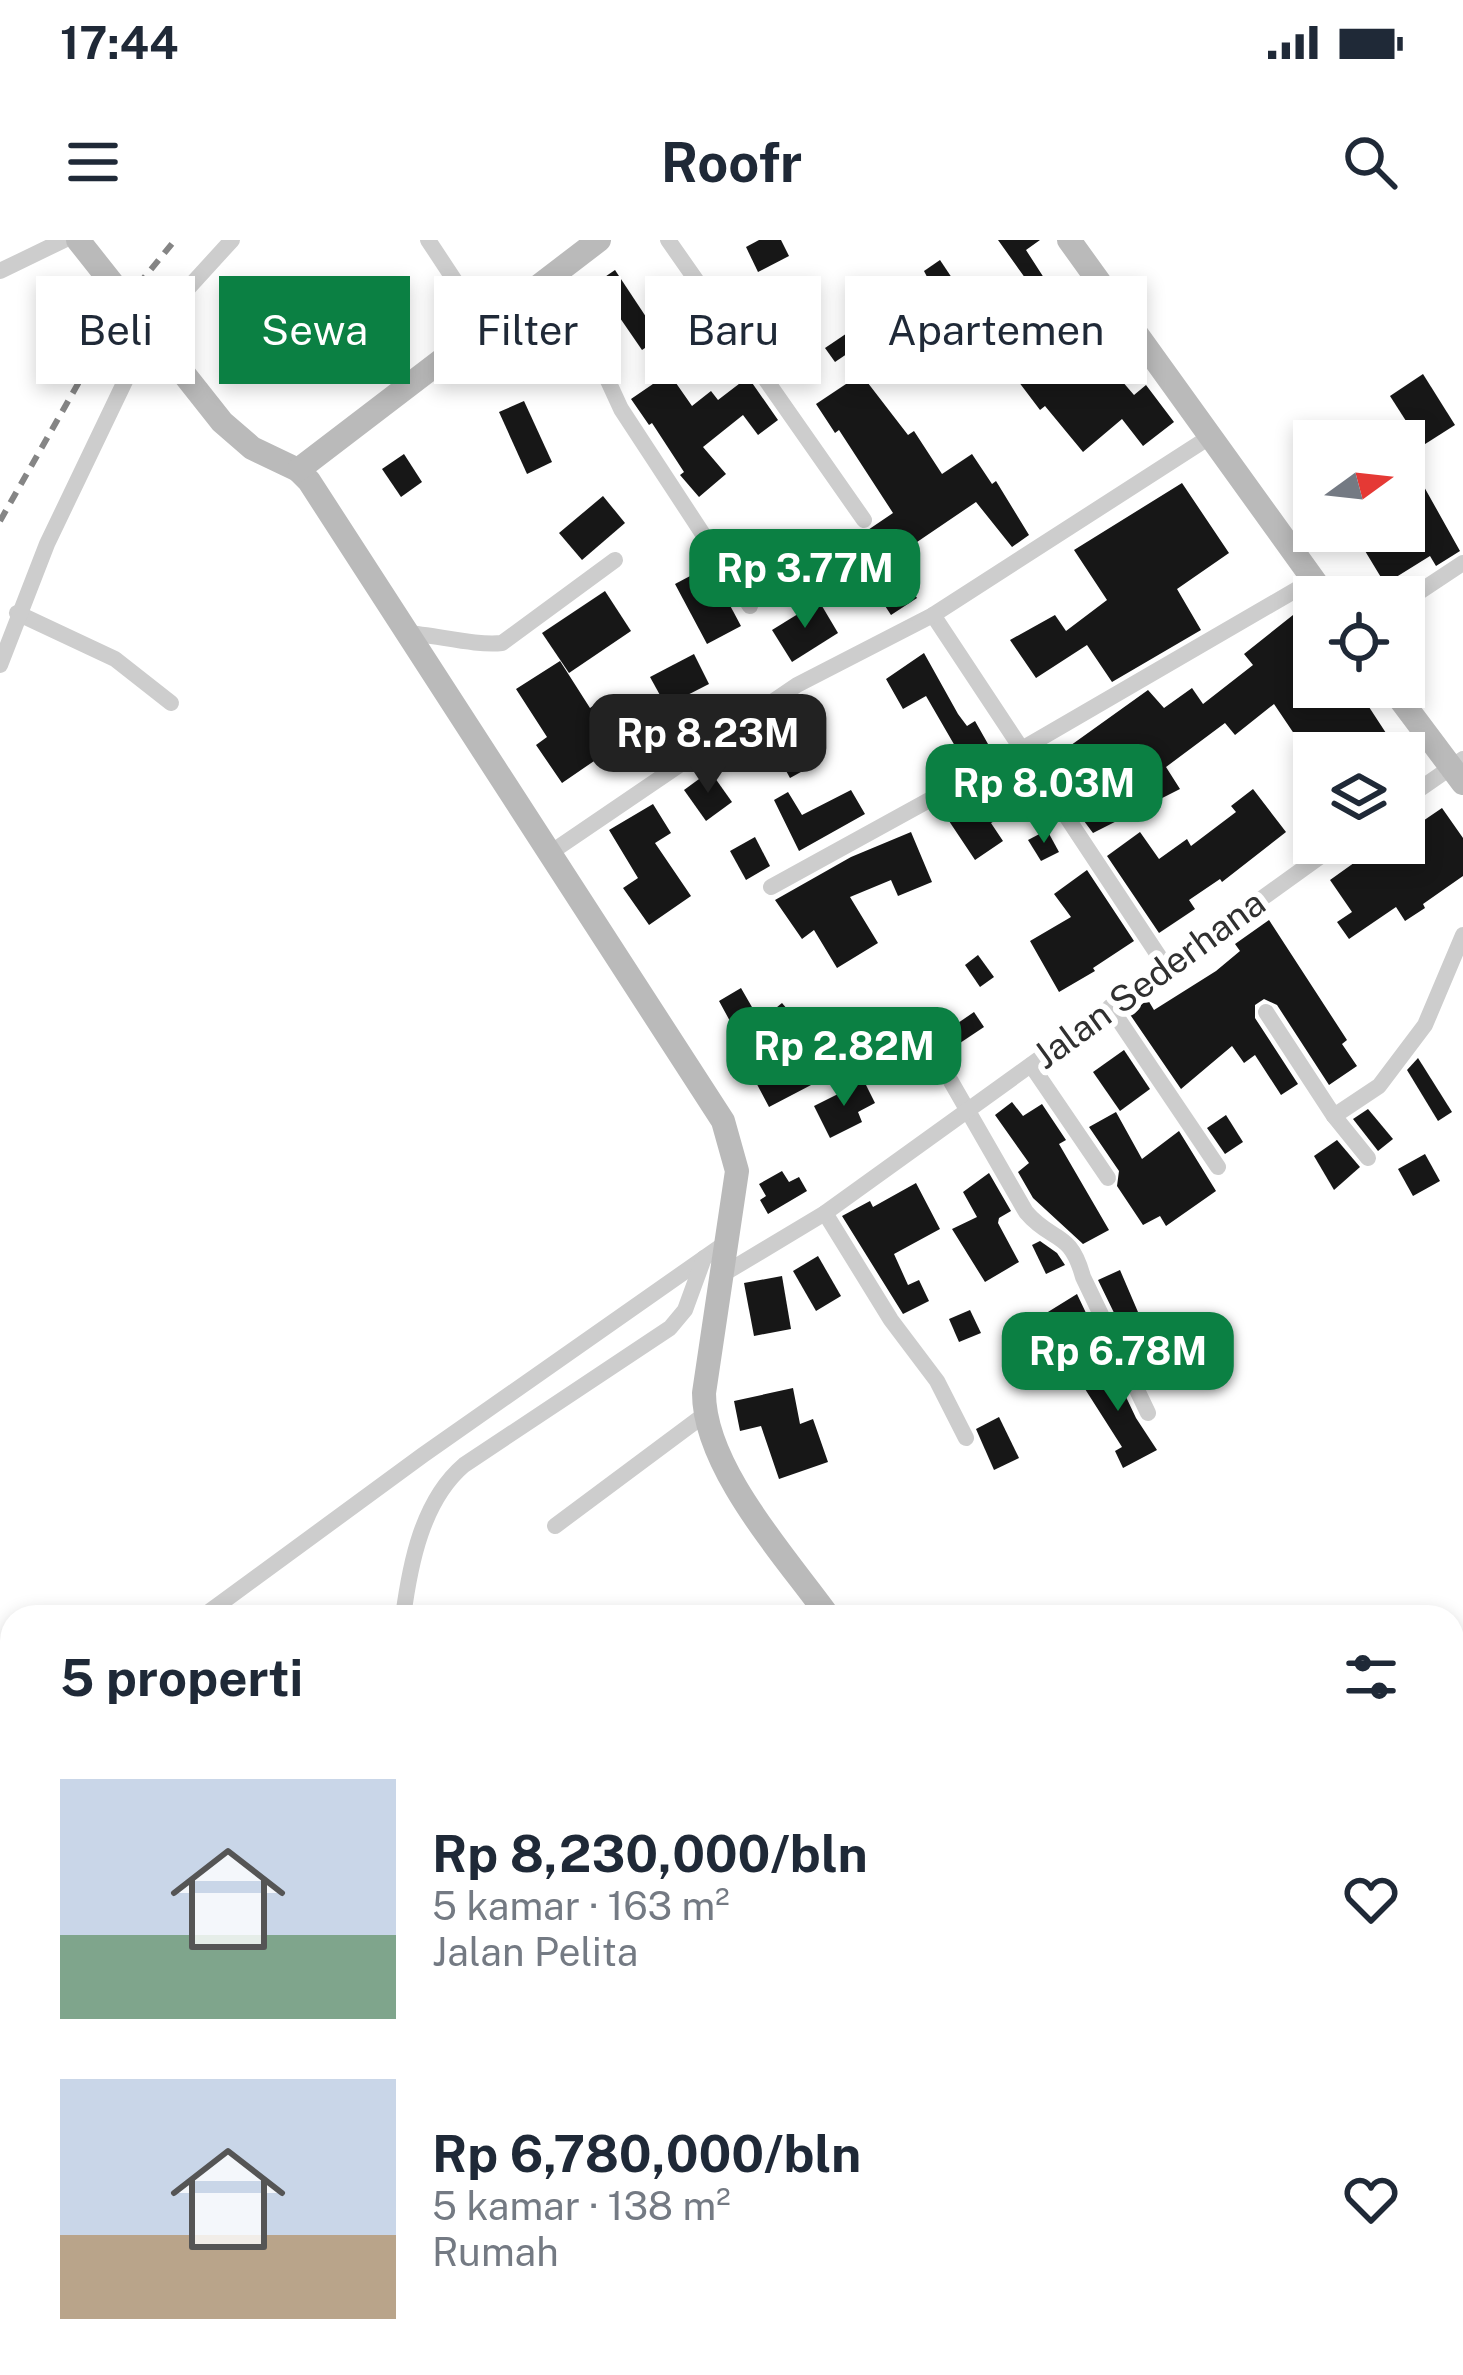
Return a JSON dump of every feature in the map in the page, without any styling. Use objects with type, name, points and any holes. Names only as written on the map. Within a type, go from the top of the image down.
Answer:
[{"type":"main road","points":[[78,240],[106,276]]},
{"type":"main road","points":[[553,276],[599,240]]},
{"type":"main road","points":[[1069,240],[1311,576]]},
{"type":"main road","points":[[298,470],[434,367]]},
{"type":"main road","points":[[193,384],[236,435],[298,470],[317,492],[723,1121],[737,1171],[727,1242],[712,1267],[704,1415],[716,1454],[733,1482],[820,1605]]},
{"type":"main road","points":[[1408,708],[1458,771]]},
{"type":"street","points":[[0,271],[64,240]]},
{"type":"street","points":[[195,281],[232,240]]},
{"type":"street","points":[[428,240],[451,276]]},
{"type":"street","points":[[668,240],[864,520]]},
{"type":"street","points":[[558,272],[621,409],[749,606]]},
{"type":"street","points":[[0,664],[17,613],[124,384]]},
{"type":"street","points":[[550,853],[797,685],[933,615],[1208,438]]},
{"type":"street","points":[[407,633],[502,643],[615,560]]},
{"type":"street","points":[[1425,588],[1463,563]]},
{"type":"street","points":[[771,887],[1293,603]]},
{"type":"street","points":[[17,613],[115,659],[171,703]]},
{"type":"street","points":[[933,615],[1166,967]]},
{"type":"street","points":[[1425,789],[1458,771]]},
{"type":"street","name":"Jalan Sederhana","points":[[218,1605],[423,1455],[712,1267],[825,1213],[1310,864]]},
{"type":"street","points":[[1334,1116],[1379,1086],[1425,1025],[1463,935]]},
{"type":"street","points":[[1110,1007],[1218,1168]]},
{"type":"street","points":[[1266,1012],[1334,1116],[1368,1158]]},
{"type":"street","points":[[926,1038],[1026,1212],[1042,1228],[1068,1242],[1077,1256],[1148,1412]]},
{"type":"street","points":[[1031,1065],[1108,1178]]},
{"type":"street","points":[[825,1213],[891,1320],[937,1381],[966,1438]]},
{"type":"street","points":[[405,1605],[418,1542],[443,1486],[464,1465],[670,1328],[712,1267]]},
{"type":"street","points":[[555,1526],[704,1415]]},
{"type":"building","points":[[759,240],[781,240],[789,256],[758,272],[746,247]]},
{"type":"building","points":[[998,240],[1040,240],[1026,250],[1043,276],[1024,276]]},
{"type":"building","points":[[940,260],[951,276],[927,276],[924,271]]},
{"type":"building","points":[[621,279],[645,315],[642,350],[621,319]]},
{"type":"building","points":[[845,334],[845,355],[835,362],[825,348]]},
{"type":"building","points":[[1423,374],[1455,425],[1425,444],[1425,420],[1405,420],[1390,396]]},
{"type":"building","points":[[653,384],[677,384],[692,406],[711,391],[718,400],[739,384],[753,384],[778,420],[758,435],[743,415],[703,447],[726,474],[699,497],[631,399]]},
{"type":"building","points":[[846,384],[869,384],[908,435],[914,431],[942,474],[972,454],[992,484],[996,481],[1029,535],[1012,547],[976,502],[892,559],[917,598],[891,615],[866,577],[856,584],[834,553],[893,513],[839,430],[835,433],[816,404]]},
{"type":"building","points":[[1020,384],[1125,384],[1134,395],[1146,385],[1174,422],[1143,446],[1122,419],[1083,452],[1045,406],[1040,410]]},
{"type":"building","points":[[524,401],[552,462],[527,474],[499,412]]},
{"type":"building","points":[[404,454],[422,482],[401,497],[382,469]]},
{"type":"building","points":[[1182,483],[1229,553],[1177,589],[1201,630],[1112,682],[1087,645],[1036,678],[1010,640],[1055,615],[1066,631],[1107,600],[1074,550]]},
{"type":"building","points":[[1425,488],[1460,551],[1436,566],[1430,556],[1398,576],[1380,576],[1366,552],[1425,552]]},
{"type":"building","points":[[603,496],[625,523],[582,560],[559,533]]},
{"type":"building","points":[[709,566],[741,626],[707,644],[675,584]]},
{"type":"building","points":[[605,591],[631,631],[569,673],[542,633]]},
{"type":"building","points":[[819,601],[838,633],[792,662],[772,630]]},
{"type":"building","points":[[1293,615],[1293,708],[1370,708],[1385,732],[1293,732],[1274,704],[1235,735],[1225,723],[1166,767],[1180,789],[1093,833],[1084,821],[1145,779],[1126,750],[1079,782],[1060,753],[1148,690],[1164,708],[1192,688],[1203,704],[1253,665],[1244,654]]},
{"type":"building","points":[[924,653],[958,714],[967,726],[975,721],[992,751],[966,765],[926,696],[903,709],[886,679]]},
{"type":"building","points":[[694,654],[709,684],[666,706],[650,677]]},
{"type":"building","points":[[560,661],[590,708],[605,697],[632,735],[562,783],[536,745],[547,737],[516,689]]},
{"type":"building","points":[[793,736],[810,767],[790,778],[773,747]]},
{"type":"building","points":[[1010,770],[1028,802],[991,823],[1003,841],[975,860],[943,812]]},
{"type":"building","points":[[710,771],[732,802],[706,821],[684,790]]},
{"type":"building","points":[[1253,789],[1286,832],[1222,882],[1189,900],[1195,909],[1159,933],[1107,856],[1140,832],[1159,859],[1187,839],[1191,846],[1236,812],[1231,806]]},
{"type":"building","points":[[851,790],[865,814],[799,851],[774,800],[788,792],[802,815]]},
{"type":"building","points":[[653,804],[671,833],[655,843],[691,896],[649,925],[623,888],[638,878],[609,830]]},
{"type":"building","points":[[1442,808],[1463,838],[1463,876],[1405,921],[1396,907],[1349,939],[1337,922],[1352,912],[1330,880],[1352,864],[1425,864],[1425,820]]},
{"type":"building","points":[[1047,830],[1059,852],[1041,861],[1028,840]]},
{"type":"building","points":[[911,832],[932,882],[898,896],[891,880],[850,897],[878,943],[837,968],[814,930],[802,939],[775,900],[851,857]]},
{"type":"building","points":[[755,837],[770,866],[746,880],[730,851]]},
{"type":"building","points":[[1087,870],[1134,941],[1059,992],[1030,941],[1071,917],[1054,894]]},
{"type":"building","points":[[1269,920],[1347,1040],[1342,1044],[1357,1066],[1329,1085],[1277,1005],[1264,999],[1255,1005],[1255,1018],[1298,1084],[1281,1095],[1255,1055],[1244,1063],[1232,1046],[1181,1089],[1129,1013],[1148,1000],[1154,1010],[1216,971],[1240,951],[1235,944]]},
{"type":"building","points":[[978,955],[994,977],[980,987],[965,965]]},
{"type":"building","points":[[741,988],[760,1021],[782,1003],[800,1024],[788,1034],[813,1084],[769,1107],[752,1075],[767,1067],[737,1034],[719,1001]]},
{"type":"building","points":[[974,1012],[984,1027],[948,1051],[939,1036]]},
{"type":"building","points":[[1124,1050],[1150,1089],[1120,1111],[1093,1072]]},
{"type":"building","points":[[1418,1058],[1452,1112],[1438,1121],[1407,1070]]},
{"type":"building","points":[[864,1081],[875,1103],[858,1112],[862,1122],[830,1138],[814,1106]]},
{"type":"building","points":[[1012,1102],[1023,1116],[1042,1104],[1066,1140],[1059,1144],[1109,1230],[1083,1244],[1033,1198],[1018,1172],[1029,1163],[995,1115]]},
{"type":"building","points":[[1368,1109],[1393,1139],[1378,1151],[1353,1119]]},
{"type":"building","points":[[1116,1112],[1142,1159],[1179,1131],[1216,1191],[1166,1226],[1160,1216],[1143,1225],[1117,1186],[1119,1171],[1089,1127]]},
{"type":"building","points":[[1226,1115],[1243,1142],[1225,1154],[1207,1128]]},
{"type":"building","points":[[1337,1140],[1360,1167],[1334,1190],[1314,1156]]},
{"type":"building","points":[[1425,1154],[1440,1181],[1413,1196],[1398,1169]]},
{"type":"building","points":[[782,1171],[789,1182],[799,1177],[807,1191],[768,1214],[760,1200],[766,1196],[759,1184]]},
{"type":"building","points":[[989,1173],[1011,1211],[998,1223],[1019,1262],[985,1282],[952,1229],[977,1217],[963,1192]]},
{"type":"building","points":[[916,1183],[940,1229],[894,1254],[908,1285],[919,1280],[929,1301],[903,1314],[842,1216],[870,1201],[873,1207]]},
{"type":"building","points":[[1040,1241],[1065,1265],[1046,1274],[1032,1245]]},
{"type":"building","points":[[818,1256],[841,1296],[816,1311],[793,1271]]},
{"type":"building","points":[[1120,1270],[1144,1326],[1163,1319],[1173,1346],[1137,1360],[1098,1280]]},
{"type":"building","points":[[782,1276],[791,1329],[754,1336],[744,1283]]},
{"type":"building","points":[[1077,1294],[1086,1313],[1056,1334],[1068,1355],[1034,1376],[1009,1336]]},
{"type":"building","points":[[970,1310],[981,1333],[959,1342],[949,1319]]},
{"type":"building","points":[[1109,1361],[1157,1450],[1123,1468],[1115,1451],[1122,1447],[1078,1378]]},
{"type":"building","points":[[793,1388],[800,1424],[813,1419],[828,1462],[779,1479],[761,1426],[740,1431],[734,1401]]},
{"type":"building","points":[[999,1417],[1019,1458],[994,1470],[976,1429]]},
{"type":"railway","points":[[0,521],[125,301],[175,240]]}]
